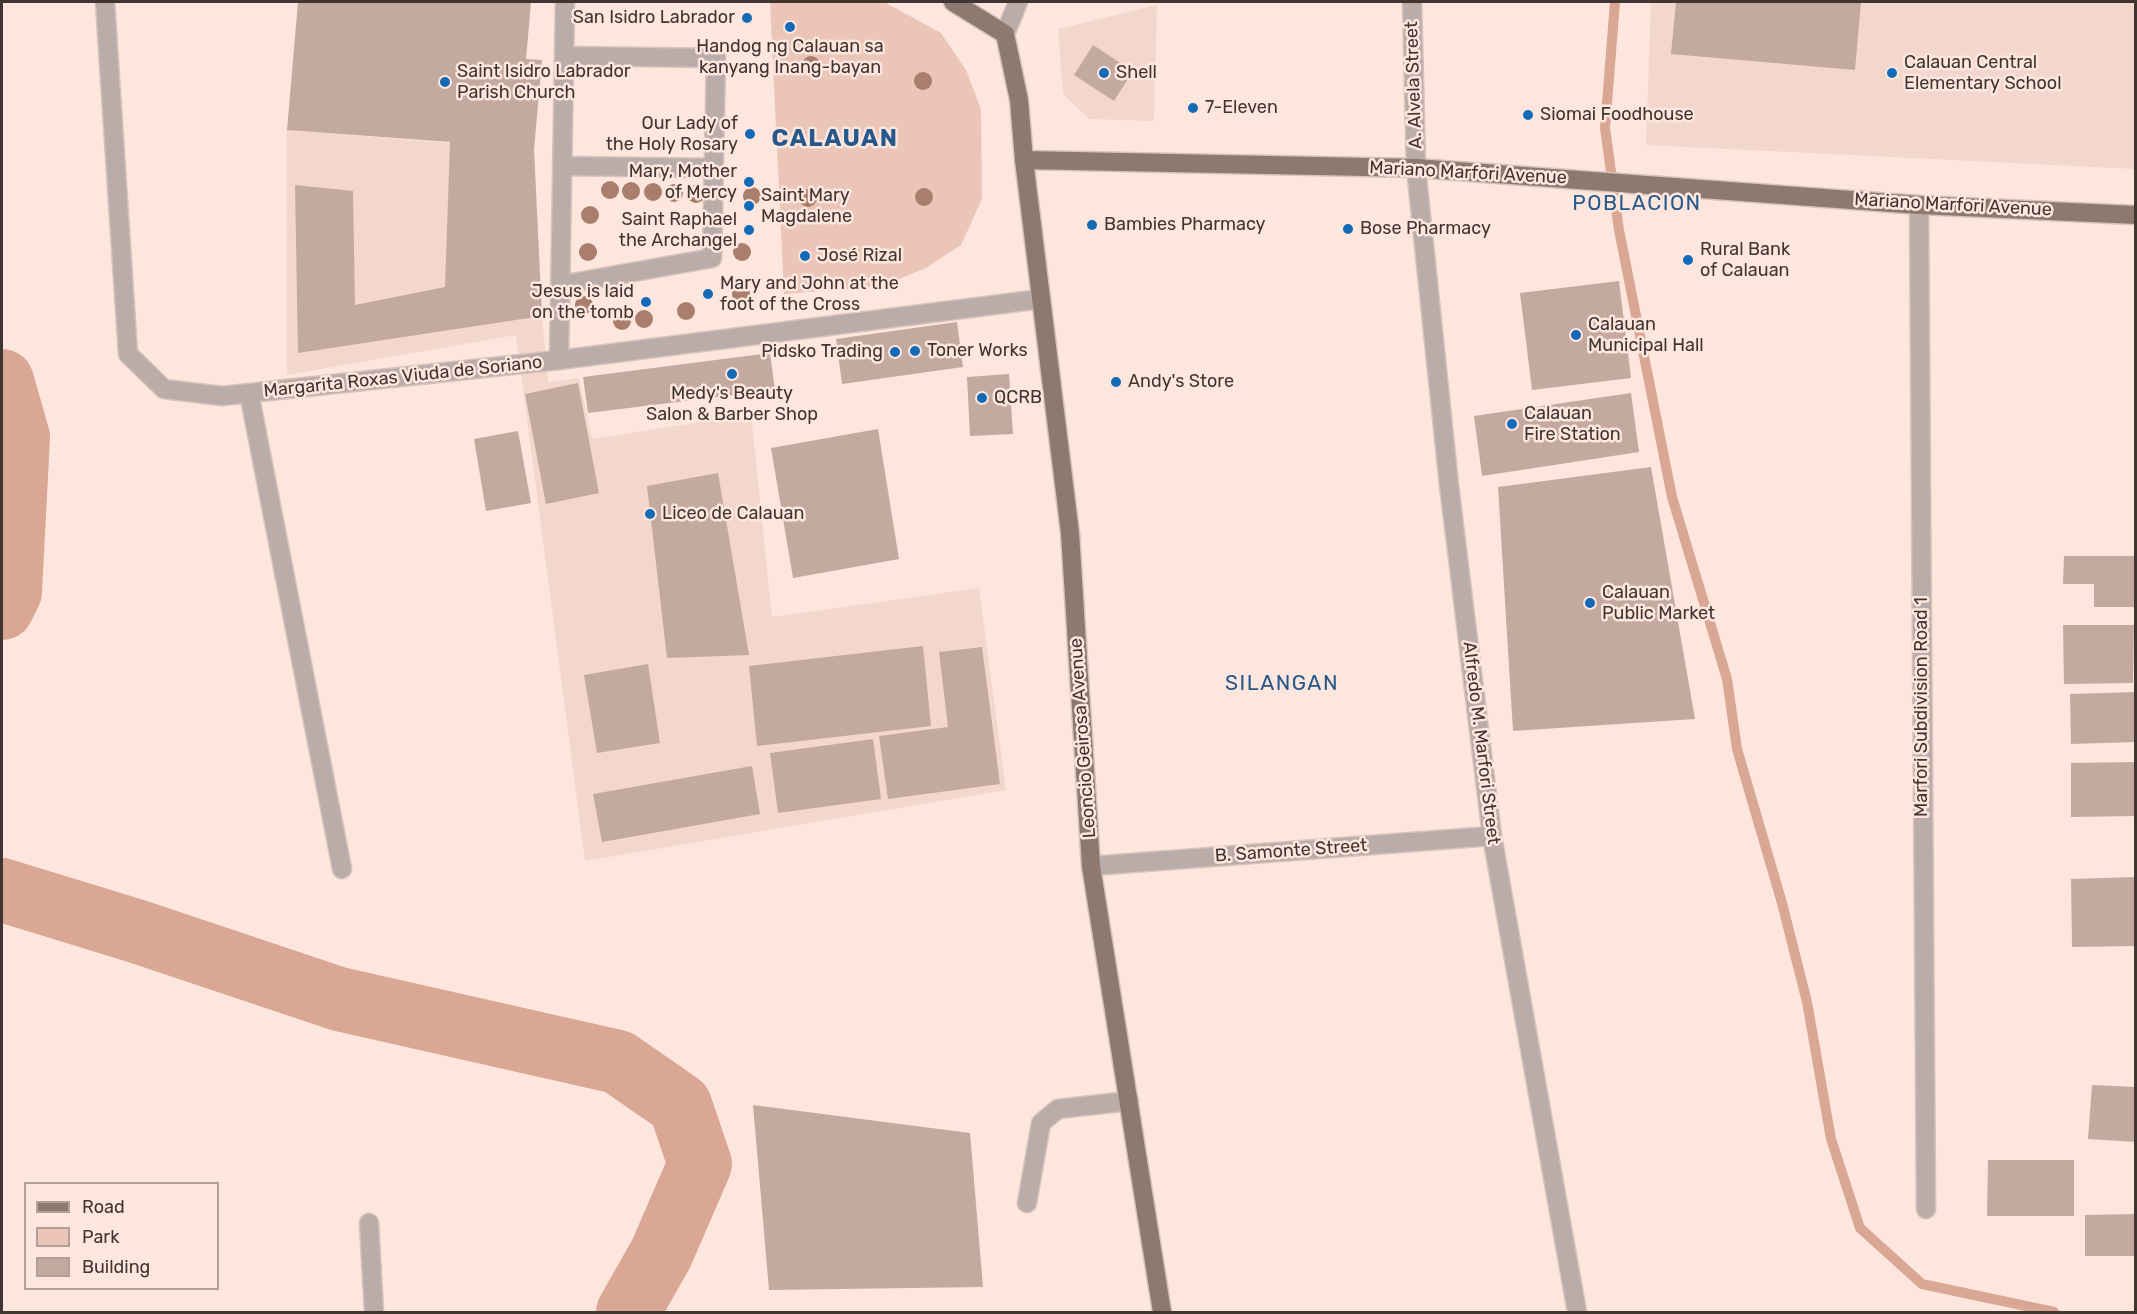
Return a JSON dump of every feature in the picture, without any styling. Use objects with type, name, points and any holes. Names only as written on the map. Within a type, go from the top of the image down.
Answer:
[{"type":"main road","points":[[953,2],[1005,34],[1019,100],[1024,160]]},
{"type":"main road","name":"Mariano Marfori Avenue","points":[[1024,160],[1416,168],[1919,204],[2136,215]]},
{"type":"main road","name":"Leoncio Geirosa Avenue","points":[[1024,160],[1070,533],[1091,866],[1162,1312]]},
{"type":"street","name":"Margarita Roxas Viuda de Soriano","points":[[105,2],[128,354],[164,389],[222,396],[559,360],[1041,299]]},
{"type":"street","points":[[559,360],[565,2]]},
{"type":"street","points":[[1005,34],[1018,2]]},
{"type":"street","name":"A. Alvela Street","points":[[1412,2],[1416,168]]},
{"type":"street","points":[[561,285],[712,258],[716,58],[564,56]]},
{"type":"street","points":[[562,166],[714,168]]},
{"type":"street","name":"Alfredo M. Marfori Street","points":[[1416,168],[1449,484],[1491,836],[1577,1312]]},
{"type":"street","name":"Marfori Subdivision Road 1","points":[[1919,204],[1926,1209]]},
{"type":"street","points":[[249,393],[342,868]]},
{"type":"street","name":"B. Samonte Street","points":[[1091,866],[1491,836]]},
{"type":"street","points":[[1028,1203],[1041,1123],[1058,1110],[1129,1101]]},
{"type":"street","points":[[369,1223],[374,1312]]},
{"type":"shaded area","name":"Calauan Central Elementary School","points":[[1651,2],[2135,2],[2135,169],[1646,145]]},
{"type":"shaded area","points":[[1157,5],[1154,121],[1089,119],[1063,94],[1058,29]]},
{"type":"shaded area","name":"Liceo de Calauan","points":[[287,130],[534,150],[542,316],[548,382],[579,378],[592,439],[751,414],[772,617],[979,588],[1006,790],[585,861],[516,335],[287,375]]},
{"type":"green space","points":[[770,2],[884,2],[941,33],[966,70],[981,109],[982,199],[961,245],[926,268],[882,286],[784,294]]},
{"type":"building","points":[[298,2],[531,2],[526,59],[542,60],[534,150],[542,316],[298,353],[295,185],[353,191],[355,305],[445,287],[450,142],[287,130]]},
{"type":"building","points":[[1676,2],[1861,2],[1855,70],[1671,54]]},
{"type":"building","name":"Shell","points":[[1093,45],[1133,71],[1114,101],[1074,75]]},
{"type":"building","name":"Calauan Municipal Hall","points":[[1619,281],[1631,378],[1532,390],[1520,293]]},
{"type":"building","points":[[957,322],[963,367],[842,384],[836,339]]},
{"type":"building","points":[[770,353],[775,390],[588,413],[583,377]]},
{"type":"building","points":[[1009,374],[1013,434],[970,436],[967,377]]},
{"type":"building","points":[[578,383],[599,493],[546,504],[525,394]]},
{"type":"building","points":[[1631,393],[1639,452],[1482,476],[1474,416]]},
{"type":"building","points":[[878,429],[899,559],[793,578],[771,448]]},
{"type":"building","points":[[518,431],[531,503],[486,511],[474,439]]},
{"type":"building","name":"Calauan Public Market","points":[[1651,467],[1695,719],[1513,731],[1498,487]]},
{"type":"building","points":[[718,473],[749,655],[667,658],[647,486]]},
{"type":"building","points":[[2064,556],[2136,556],[2136,607],[2094,607],[2094,584],[2063,584]]},
{"type":"building","points":[[2063,625],[2134,625],[2133,683],[2064,684]]},
{"type":"building","points":[[923,646],[931,726],[757,746],[749,666]]},
{"type":"building","points":[[982,647],[1000,784],[888,799],[879,736],[948,727],[939,652]]},
{"type":"building","points":[[648,664],[660,743],[597,753],[584,675]]},
{"type":"building","points":[[2136,692],[2136,742],[2071,744],[2070,694]]},
{"type":"building","points":[[873,739],[881,799],[778,813],[770,753]]},
{"type":"building","points":[[2136,762],[2136,816],[2071,817],[2071,763]]},
{"type":"building","points":[[752,766],[760,814],[602,842],[593,794]]},
{"type":"building","points":[[2136,877],[2136,946],[2072,947],[2071,879]]},
{"type":"building","points":[[2092,1085],[2136,1087],[2136,1142],[2088,1139]]},
{"type":"building","points":[[753,1105],[970,1133],[983,1287],[769,1290]]},
{"type":"building","points":[[1988,1160],[2074,1160],[2074,1216],[1987,1216]]},
{"type":"building","points":[[2136,1214],[2136,1256],[2085,1256],[2085,1215]]},
{"type":"waterway","points":[[1615,2],[1605,128],[1619,230],[1672,497],[1727,679],[1737,749],[1782,903],[1807,1002],[1831,1139],[1860,1228],[1922,1284],[2054,1312]]},
{"type":"waterway","points":[[2,381],[18,437],[10,592],[2,608]]},
{"type":"waterway","points":[[2,890],[136,931],[339,999],[618,1062],[680,1105],[700,1164],[661,1254],[628,1312]]},
{"type":"place","name":"San Isidro Labrador","points":[[747,18]]},
{"type":"place","name":"Handog ng Calauan sa kanyang Inang-bayan","points":[[790,27]]},
{"type":"place","name":"Shell","points":[[1104,73]]},
{"type":"place","name":"Calauan Central Elementary School","points":[[1892,73]]},
{"type":"place","name":"Saint Isidro Labrador Parish Church","points":[[445,82]]},
{"type":"place","name":"7-Eleven","points":[[1193,108]]},
{"type":"place","name":"Siomai Foodhouse","points":[[1528,115]]},
{"type":"place","name":"Our Lady of the Holy Rosary","points":[[750,134]]},
{"type":"place","name":"Mary, Mother of Mercy","points":[[749,182]]},
{"type":"place","name":"Saint Mary Magdalene","points":[[749,206]]},
{"type":"place","name":"Bambies Pharmacy","points":[[1092,225]]},
{"type":"place","name":"Bose Pharmacy","points":[[1348,229]]},
{"type":"place","name":"Saint Raphael the Archangel","points":[[749,230]]},
{"type":"place","name":"José Rizal","points":[[805,256]]},
{"type":"place","name":"Rural Bank of Calauan","points":[[1688,260]]},
{"type":"place","name":"Mary and John at the foot of the Cross","points":[[708,294]]},
{"type":"place","name":"Jesus is laid on the tomb","points":[[646,302]]},
{"type":"place","name":"Calauan Municipal Hall","points":[[1576,335]]},
{"type":"place","name":"Toner Works","points":[[915,351]]},
{"type":"place","name":"Pidsko Trading","points":[[895,352]]},
{"type":"place","name":"Medy's Beauty Salon & Barber Shop","points":[[732,374]]},
{"type":"place","name":"Andy's Store","points":[[1116,382]]},
{"type":"place","name":"QCRB","points":[[982,398]]},
{"type":"place","name":"Calauan Fire Station","points":[[1512,424]]},
{"type":"place","name":"Liceo de Calauan","points":[[650,514]]},
{"type":"place","name":"Calauan Public Market","points":[[1590,603]]},
{"type":"district","name":"CALAUAN","points":[[835,139]]},
{"type":"district","name":"POBLACION","points":[[1637,204]]},
{"type":"district","name":"SILANGAN","points":[[1282,684]]}]
